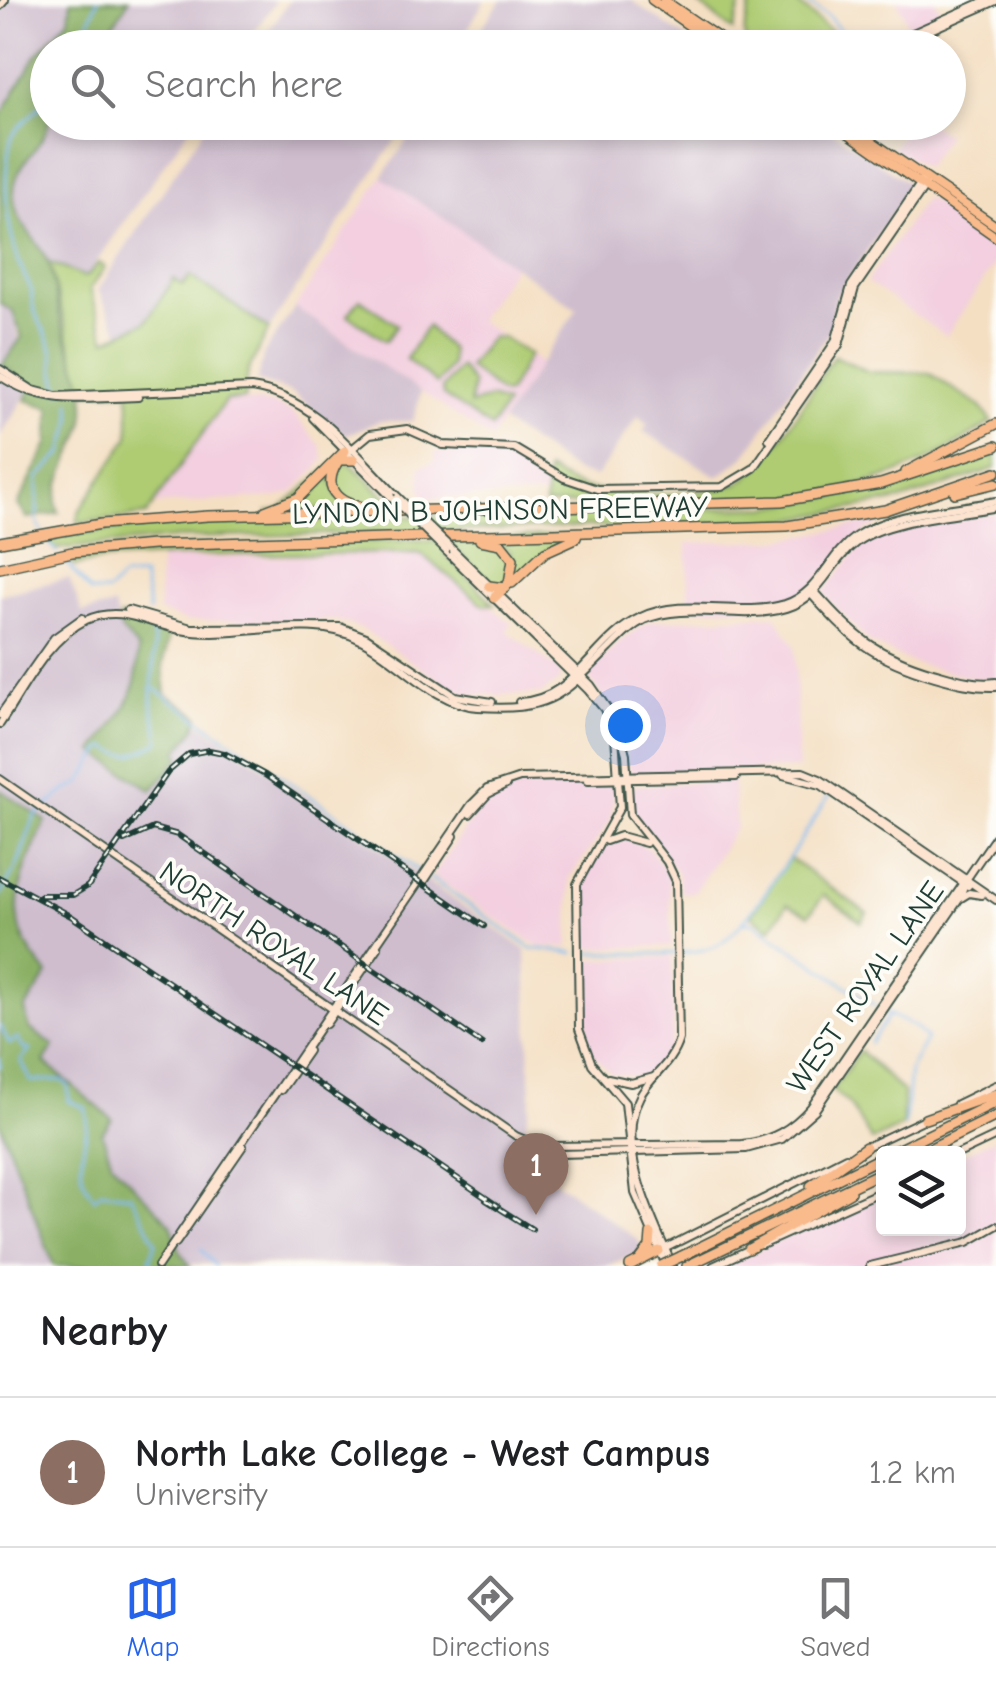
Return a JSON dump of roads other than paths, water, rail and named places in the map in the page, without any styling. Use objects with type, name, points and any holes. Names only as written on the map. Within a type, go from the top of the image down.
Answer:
[{"type":"highway","points":[[881,484],[938,459],[996,424]]},
{"type":"highway","name":"LYNDON B JOHNSON FREEWAY","points":[[0,542],[56,530],[208,516],[760,503],[881,484],[996,446]]},
{"type":"highway","points":[[345,453],[331,484],[343,503],[418,512]]},
{"type":"highway","points":[[208,516],[284,506],[345,453]]},
{"type":"highway","name":"LYNDON B JOHNSON FREEWAY","points":[[0,568],[72,552],[153,545],[628,533],[824,522],[885,510],[996,472]]},
{"type":"highway","points":[[931,494],[996,483]]},
{"type":"highway","points":[[500,594],[545,552],[562,542],[628,533]]},
{"type":"highway","points":[[397,538],[500,544],[514,564],[500,594]]},
{"type":"highway","points":[[489,586],[508,604]]},
{"type":"highway","points":[[925,1119],[996,1094]]},
{"type":"highway","points":[[917,1146],[996,1105]]},
{"type":"highway","points":[[908,1146],[996,1105]]},
{"type":"highway","points":[[935,1146],[996,1116]]},
{"type":"highway","points":[[777,1208],[866,1147]]},
{"type":"highway","points":[[674,1264],[777,1208],[876,1161]]},
{"type":"highway","points":[[674,1264],[876,1162]]},
{"type":"highway","points":[[674,1264],[876,1176]]},
{"type":"highway","points":[[749,1249],[876,1178]]},
{"type":"highway","points":[[634,1264],[650,1247],[654,1234]]},
{"type":"highway","points":[[634,1264],[662,1250]]},
{"type":"main road","points":[[919,30],[987,0]]},
{"type":"main road","points":[[659,2],[697,30]]},
{"type":"main road","points":[[659,2],[705,30]]},
{"type":"main road","points":[[931,30],[996,2]]},
{"type":"main road","points":[[860,140],[996,226]]},
{"type":"main road","points":[[868,140],[996,236]]},
{"type":"main road","points":[[345,453],[368,430],[392,425],[414,427],[443,443],[520,450],[564,478],[597,489],[722,486],[754,468],[838,345],[852,294],[925,182]]},
{"type":"main road","points":[[0,372],[50,397],[258,388],[301,407],[489,586]]},
{"type":"main road","points":[[253,628],[346,633],[449,699],[468,705],[537,706],[558,697],[628,630],[654,617],[767,612],[792,606],[812,591],[847,550],[869,534],[996,504]]},
{"type":"main road","points":[[450,550],[500,594],[562,664],[578,676],[621,733]]},
{"type":"main road","points":[[812,591],[862,644],[891,664],[970,687],[996,685]]},
{"type":"main road","points":[[508,604],[604,700],[621,733],[620,811],[576,884],[580,1039],[592,1064],[625,1104],[642,1208]]},
{"type":"main road","points":[[0,715],[60,631],[88,615],[116,611],[191,628],[332,625],[350,629],[445,691],[472,702],[525,702],[560,690],[578,676]]},
{"type":"main road","points":[[0,724],[61,638],[87,620],[116,611]]},
{"type":"main road","points":[[560,690],[566,678],[562,664]]},
{"type":"main road","points":[[608,717],[618,747],[630,815],[671,868],[677,900],[680,1010],[676,1048],[637,1102],[630,1166],[642,1208],[662,1250],[674,1264]]},
{"type":"main road","points":[[158,1266],[470,805],[496,784],[519,778],[788,773],[820,779],[996,902]]},
{"type":"main road","name":"NORTH ROYAL LANE","points":[[0,779],[526,1140],[559,1154],[632,1149]]},
{"type":"main road","points":[[598,846],[620,836],[651,846]]},
{"type":"main road","name":"WEST ROYAL LANE","points":[[826,1089],[996,836]]},
{"type":"main road","points":[[965,882],[981,895]]},
{"type":"main road","name":"WEST ROYAL LANE","points":[[566,1148],[754,1148],[782,1136],[826,1089],[960,898],[965,882]]},
{"type":"main road","points":[[960,898],[969,892],[996,902]]},
{"type":"main road","points":[[605,1077],[632,1083],[655,1076]]},
{"type":"main road","points":[[662,1250],[996,1085]]},
{"type":"main road","points":[[966,1150],[996,1136]]},
{"type":"main road","name":"NORTH ROYAL LANE","points":[[526,1140],[566,1148]]},
{"type":"main road","points":[[612,1152],[630,1166]]},
{"type":"main road","points":[[713,1266],[876,1194]]},
{"type":"main road","points":[[870,1266],[968,1242],[996,1226]]},
{"type":"main road","points":[[654,1234],[679,1242]]},
{"type":"waterway","points":[[86,30],[98,0]]},
{"type":"waterway","points":[[802,0],[828,16],[840,30]]},
{"type":"waterway","points":[[30,116],[11,140],[6,178],[8,217],[37,316],[51,345],[62,392]]},
{"type":"waterway","points":[[42,532],[37,522],[38,478],[63,453],[72,420],[71,402]]},
{"type":"waterway","points":[[46,539],[57,552]]},
{"type":"waterway","points":[[63,558],[90,592],[108,592],[121,578],[143,576],[149,612]]},
{"type":"waterway","points":[[0,896],[17,866],[35,816],[80,784],[102,750],[107,747],[121,754],[133,754],[159,742],[152,700],[151,625]]},
{"type":"waterway","points":[[154,688],[423,874]]},
{"type":"waterway","points":[[582,953],[683,953],[713,947],[727,938],[758,903],[829,796]]},
{"type":"waterway","points":[[430,878],[531,948],[574,953]]},
{"type":"waterway","points":[[745,922],[754,923],[876,1006]]},
{"type":"waterway","points":[[886,1013],[915,1027],[927,1039],[910,1069],[905,1125]]},
{"type":"waterway","points":[[870,1043],[889,1015]]},
{"type":"waterway","points":[[0,1026],[10,1044],[17,1038],[23,1048],[30,1050],[21,1060],[31,1081],[61,1080],[68,1085],[69,1101],[85,1107],[87,1130],[81,1163],[86,1186],[95,1198],[101,1191],[131,1195],[156,1242],[150,1259],[153,1266]]},
{"type":"waterway","points":[[0,1058],[0,1067]]},
{"type":"waterway","points":[[201,1249],[215,1266]]},
{"type":"railway","points":[[41,895],[73,895],[88,886],[168,772],[189,754],[209,750],[224,753],[265,775],[484,926]]},
{"type":"railway","points":[[124,841],[153,828],[178,835],[482,1044]]},
{"type":"railway","points":[[0,878],[71,916],[498,1206]]},
{"type":"railway","points":[[486,1200],[532,1229]]},
{"type":"place","name":"North Lake College - West Campus","points":[[536,1215]]}]
